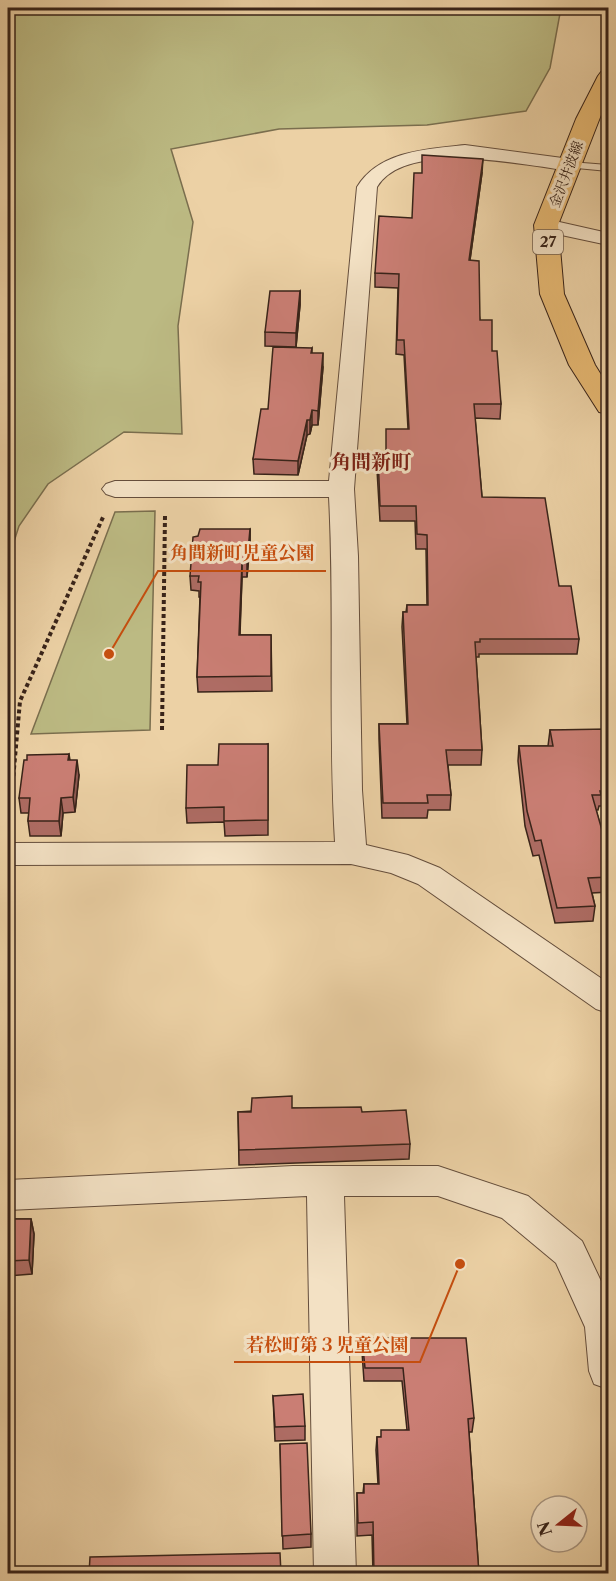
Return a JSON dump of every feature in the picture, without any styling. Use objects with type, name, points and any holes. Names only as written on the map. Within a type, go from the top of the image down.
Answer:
[{"type":"main road","name":"金沢井波線","points":[[609,76],[587,119],[546,225],[552,294],[582,365],[609,406]]},
{"type":"street","points":[[351,853],[347,790],[345,555],[341,489],[367,187],[372,177],[390,166],[424,155],[465,151],[570,165]]},
{"type":"street","points":[[546,225],[609,239]]},
{"type":"street","points":[[116,489],[341,489]]},
{"type":"street","points":[[8,842],[351,853],[397,862],[429,876],[609,1000]]},
{"type":"street","points":[[325,1181],[335,1574]]},
{"type":"street","points":[[8,1195],[325,1181],[438,1181],[515,1207],[569,1252],[604,1327],[609,1371]]},
{"type":"lane","points":[[570,165],[609,168]]},
{"type":"path","points":[[8,842],[20,701],[116,489]]},
{"type":"path","points":[[162,730],[165,489]]},
{"type":"shaded area","points":[[8,8],[561,8],[550,68],[526,111],[427,125],[279,129],[171,149],[193,222],[178,326],[182,434],[124,432],[48,484],[19,526],[8,560]]},
{"type":"shaded area","points":[[155,511],[150,730],[31,734],[115,512]]},
{"type":"building","points":[[422,155],[483,159],[469,260],[479,261],[480,320],[492,320],[492,351],[497,351],[501,404],[474,404],[482,497],[545,498],[559,586],[571,586],[579,639],[480,639],[480,642],[475,642],[482,750],[446,750],[451,795],[427,795],[428,803],[383,803],[379,724],[408,724],[403,612],[407,612],[407,605],[428,605],[427,535],[417,534],[416,506],[380,506],[378,455],[386,455],[386,429],[409,429],[404,340],[397,340],[399,274],[375,273],[379,216],[412,218],[414,173],[422,173]]},
{"type":"building","points":[[270,291],[300,291],[296,333],[265,332]]},
{"type":"building","points":[[273,347],[312,348],[311,353],[323,353],[318,411],[312,410],[310,420],[307,420],[298,461],[253,459],[261,409],[268,409]]},
{"type":"building","points":[[200,529],[250,529],[247,562],[242,562],[239,635],[271,635],[271,676],[197,677],[201,582],[198,582],[199,576],[190,576],[193,537],[198,536]]},
{"type":"building","points":[[608,729],[609,791],[600,791],[601,795],[592,795],[609,855],[609,877],[588,878],[595,906],[557,908],[541,840],[535,841],[527,811],[519,746],[553,746],[550,730]]},
{"type":"building","points":[[219,744],[268,744],[268,820],[224,821],[224,807],[186,808],[187,765],[218,765]]},
{"type":"building","points":[[69,754],[68,760],[77,760],[73,797],[61,798],[59,821],[28,821],[30,798],[19,798],[24,760],[27,760],[27,755]]},
{"type":"building","points":[[292,1096],[292,1108],[361,1107],[362,1112],[406,1110],[410,1144],[239,1150],[238,1112],[251,1112],[252,1098]]},
{"type":"building","points":[[8,1201],[11,1201],[9,1219],[31,1219],[29,1260],[8,1261]]},
{"type":"building","points":[[362,1338],[466,1338],[474,1418],[468,1419],[479,1574],[374,1574],[373,1522],[358,1523],[357,1493],[364,1493],[364,1484],[379,1484],[377,1437],[381,1437],[381,1430],[409,1430],[403,1368],[365,1368]]},
{"type":"building","points":[[303,1394],[305,1426],[275,1427],[273,1396]]},
{"type":"building","points":[[307,1443],[311,1534],[282,1536],[280,1444]]},
{"type":"building","points":[[280,1553],[281,1574],[89,1574],[90,1557]]},
{"type":"place","name":"角間新町児童公園","points":[[109,654]]},
{"type":"place","name":"若松町第３児童公園","points":[[460,1264]]},
{"type":"district","name":"角間新町","points":[[371,462]]}]
